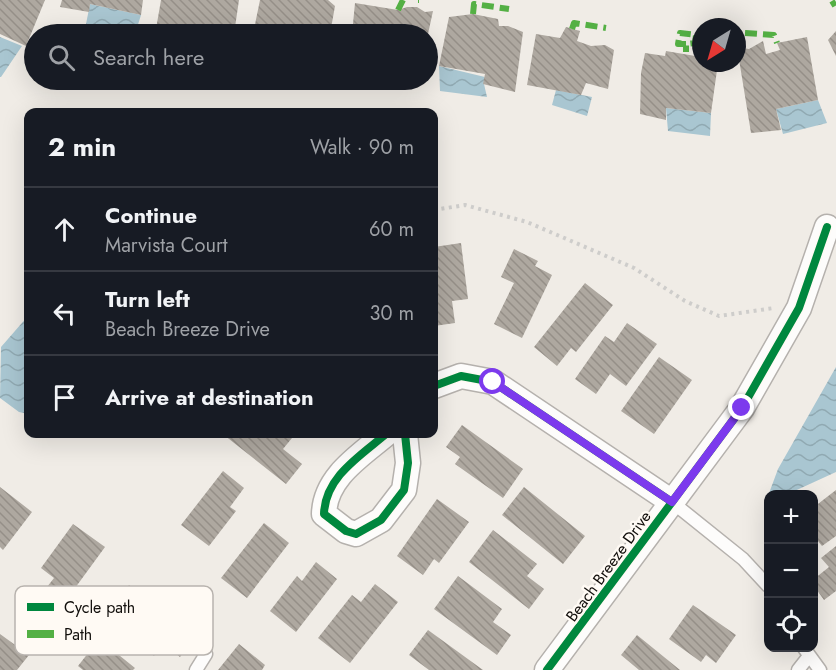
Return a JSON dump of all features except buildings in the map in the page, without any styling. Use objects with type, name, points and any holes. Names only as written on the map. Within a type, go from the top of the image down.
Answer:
[{"type":"street","name":"Beach Breeze Drive","points":[[547,670],[742,408],[799,308],[827,227]]},
{"type":"street","points":[[438,385],[461,376],[493,382],[672,502]]},
{"type":"street","points":[[381,438],[337,475],[324,501],[324,514],[346,531],[356,534],[381,520],[404,490],[408,463],[405,438]]},
{"type":"lane","points":[[672,502],[743,559],[764,582]]},
{"type":"lane","points":[[798,670],[806,652],[820,670]]},
{"type":"lane","points":[[196,670],[205,655]]},
{"type":"path","points":[[438,209],[465,205],[527,222],[633,268],[685,301],[718,316],[768,308],[799,308]]},
{"type":"water","points":[[90,4],[141,15],[138,24],[86,24]]},
{"type":"water","points":[[0,37],[22,46],[1,77],[0,77]]},
{"type":"water","points":[[439,66],[485,77],[487,97],[440,91]]},
{"type":"water","points":[[556,90],[592,97],[587,116],[552,105]]},
{"type":"water","points":[[818,100],[827,123],[783,134],[776,109]]},
{"type":"water","points":[[666,108],[711,113],[710,136],[668,131]]},
{"type":"water","points":[[24,321],[24,413],[0,398],[1,347]]},
{"type":"water","points":[[836,367],[836,472],[797,490],[770,490],[778,469]]},
{"type":"marked path","points":[[398,10],[403,0]]},
{"type":"marked path","points":[[831,5],[836,2]]},
{"type":"marked path","points":[[473,14],[474,4],[509,9]]},
{"type":"marked path","points":[[572,29],[574,23],[606,28]]},
{"type":"marked path","points":[[686,44],[678,44],[680,33],[696,35],[695,43],[686,44],[686,52]]},
{"type":"marked path","points":[[746,33],[774,35],[777,43]]},
{"type":"cycle path","points":[[547,670],[742,408],[799,308],[827,227]]},
{"type":"cycle path","points":[[438,385],[461,376],[493,382],[672,502]]},
{"type":"cycle path","points":[[381,438],[355,459],[330,489],[324,514],[346,531],[356,534],[381,520],[404,490],[408,463],[405,438]]},
{"type":"route","points":[[493,382],[672,502],[742,408]]}]
